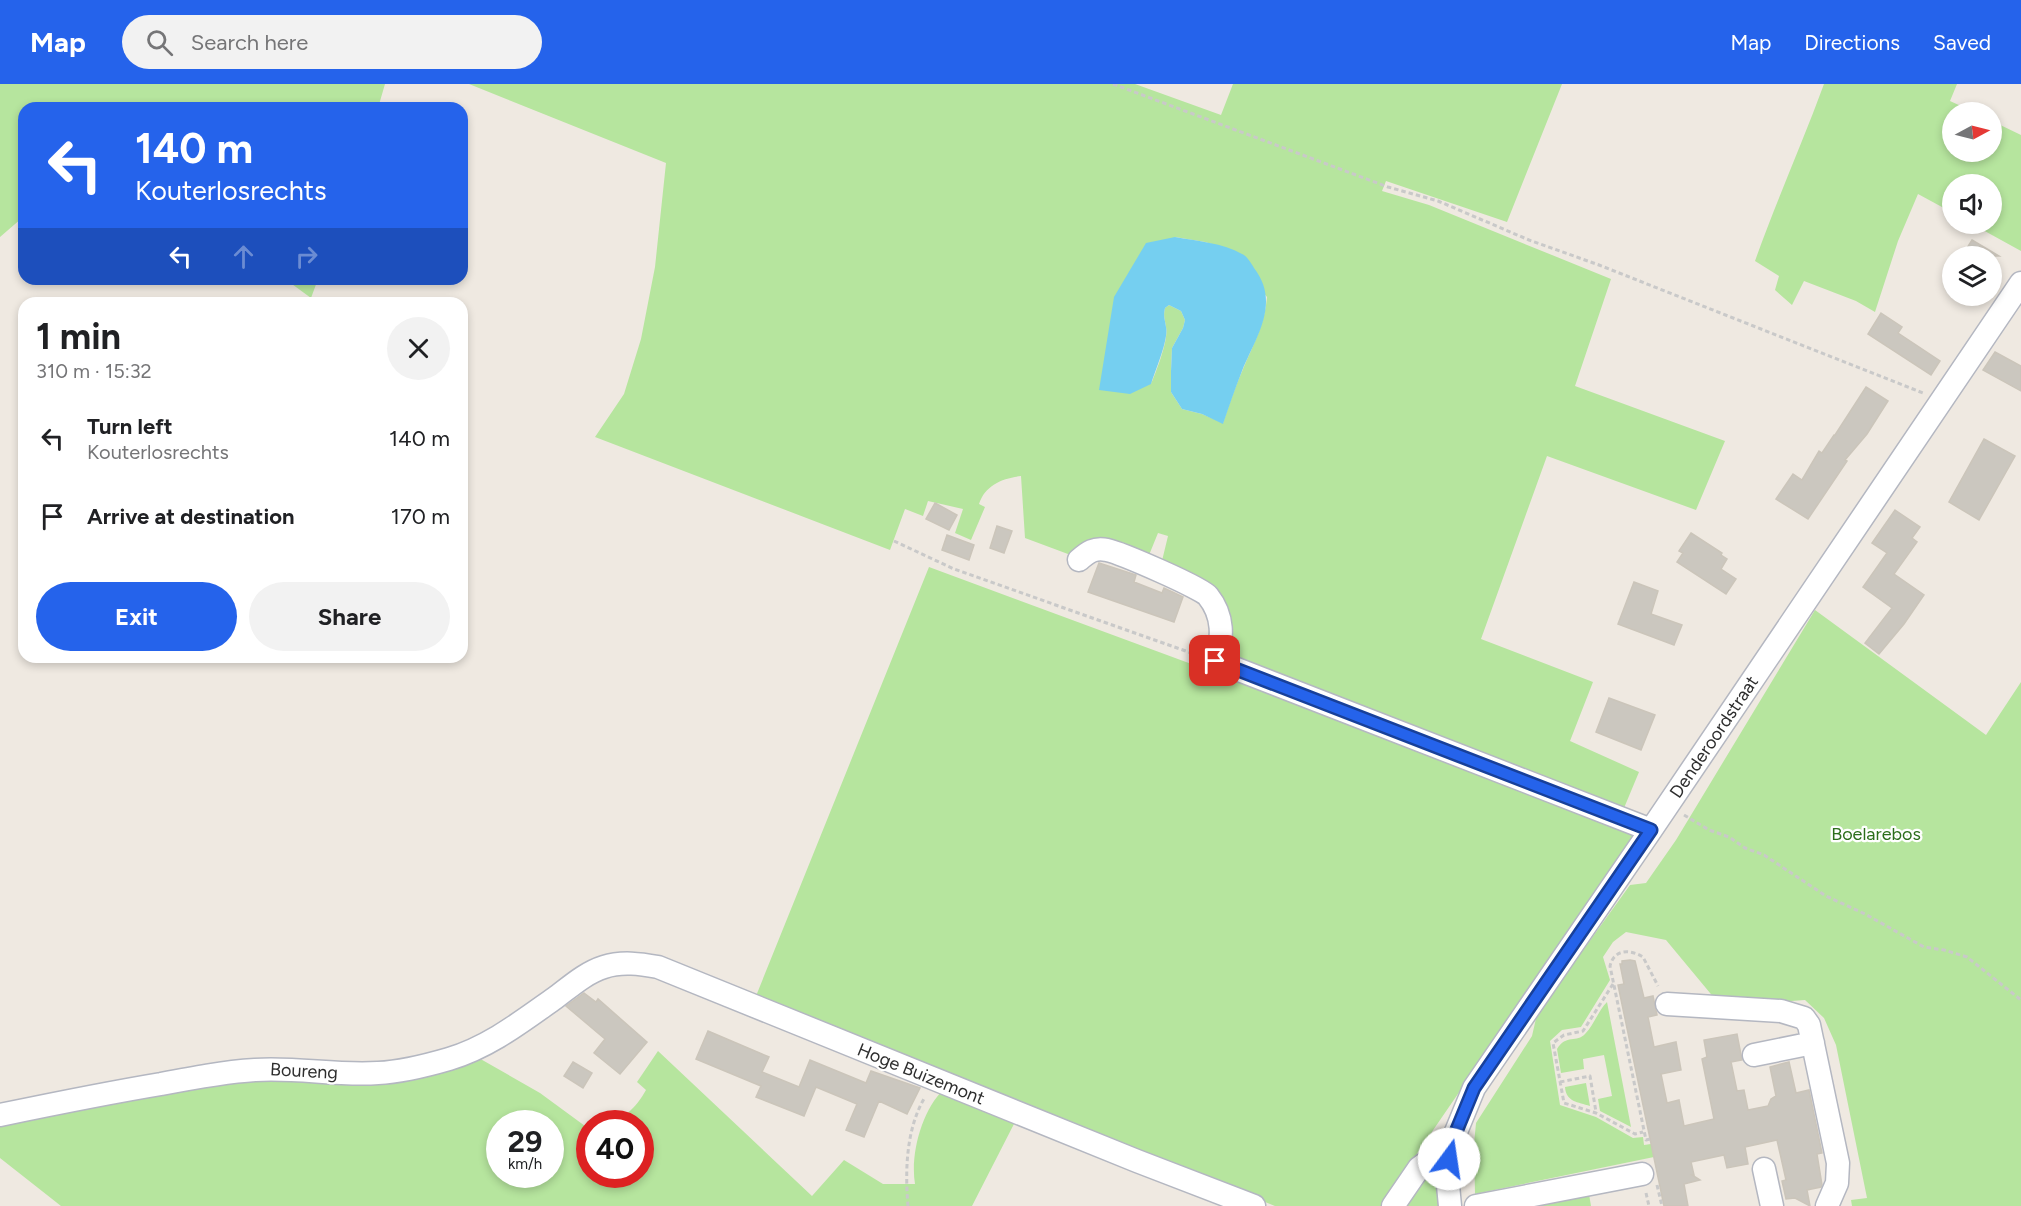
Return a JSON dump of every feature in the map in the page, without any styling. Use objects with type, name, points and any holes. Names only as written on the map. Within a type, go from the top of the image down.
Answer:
[{"type":"street","name":"Denderoordstraat","points":[[1450,1206],[1447,1175],[1451,1144],[1474,1088],[2021,284]]},
{"type":"street","points":[[1079,560],[1090,550],[1107,549],[1190,584],[1207,594],[1219,613],[1222,636],[1215,661],[1651,830]]},
{"type":"street","name":"Hoge Buizemont","points":[[586,975],[605,966],[620,964],[637,963],[658,968],[1254,1206]]},
{"type":"street","name":"Boureng","points":[[0,1115],[107,1093],[224,1073],[296,1069],[376,1073],[428,1065],[495,1040],[586,975]]},
{"type":"street","points":[[1667,1004],[1781,1011],[1804,1018],[1809,1025],[1838,1162],[1837,1183],[1827,1206]]},
{"type":"street","points":[[1754,1054],[1813,1043]]},
{"type":"street","points":[[1393,1206],[1419,1168],[1451,1144]]},
{"type":"street","points":[[1764,1169],[1772,1206]]},
{"type":"street","points":[[1476,1206],[1650,1179]]},
{"type":"path","points":[[1113,84],[1388,187],[1438,201],[1529,240],[1599,265],[1941,401]]},
{"type":"path","points":[[894,541],[954,569],[1215,661]]},
{"type":"path","points":[[1667,806],[1709,830],[1729,837],[1745,848],[1764,855],[1826,896],[1865,914],[1924,947],[1967,957],[2021,1000]]},
{"type":"path","points":[[1650,1139],[1646,1140],[1644,1132],[1610,966],[1611,960],[1621,952],[1633,951],[1643,957],[1667,1004]]},
{"type":"path","points":[[1614,983],[1583,1031],[1564,1035],[1553,1043],[1564,1103],[1596,1113],[1635,1134],[1644,1132]]},
{"type":"path","points":[[1560,1082],[1590,1076],[1596,1113]]},
{"type":"path","points":[[908,1206],[908,1160],[916,1113],[935,1080]]},
{"type":"path","points":[[1650,1179],[1662,1206]]},
{"type":"green space","points":[[0,84],[385,84],[380,102],[18,102],[18,221],[0,237]]},
{"type":"green space","points":[[469,84],[1135,84],[1221,115],[1233,84],[1562,84],[1507,222],[1386,181],[1382,191],[1429,205],[1611,279],[1575,386],[1725,441],[1696,510],[1547,456],[1481,639],[1593,682],[1570,741],[1639,772],[1624,808],[1238,665],[1233,655],[1226,611],[1161,565],[1168,536],[1158,533],[1147,560],[1076,557],[1025,538],[1021,476],[1001,481],[990,487],[982,497],[979,504],[985,507],[971,540],[955,533],[963,509],[928,501],[923,516],[905,509],[890,550],[595,437],[624,394],[641,339],[655,267],[666,163]],"holes":[[[1175,237],[1225,248],[1267,297],[1261,325],[1223,423],[1182,409],[1171,392],[1172,348],[1185,320],[1181,311],[1169,305],[1164,311],[1166,332],[1164,347],[1151,384]]]},
{"type":"green space","points":[[1824,84],[1957,84],[1950,101],[1952,102],[1942,102],[1942,162],[2002,162],[2002,126],[2021,135],[2021,251],[1990,234],[2002,234],[2002,174],[1942,174],[1942,207],[1918,194],[1898,241],[1875,312],[1856,301],[1804,281],[1792,305],[1775,290],[1779,276],[1755,261]]},
{"type":"green space","points":[[293,285],[316,285],[310,297]]},
{"type":"green space","points":[[929,567],[1454,761],[1635,836],[1381,1206],[1275,1206],[975,1090],[756,996]]},
{"type":"green space","name":"Boelarebos","points":[[1815,610],[1986,735],[2021,682],[2021,1206],[1852,1206],[1851,1200],[1867,1198],[1836,1045],[1824,1018],[1805,1000],[1715,999],[1666,940],[1626,932],[1613,942],[1603,957],[1610,980],[1581,1027],[1562,1030],[1550,1041],[1560,1105],[1596,1117],[1633,1138],[1643,1137],[1644,1145],[1651,1144],[1654,1157],[1475,1194],[1476,1123],[1532,1036],[1537,1014],[1630,885],[1646,883],[1676,840]]},
{"type":"green space","points":[[1607,1002],[1631,1127],[1600,1111],[1598,1099],[1612,1096],[1604,1055],[1583,1059],[1584,1069],[1561,1073],[1557,1049],[1560,1044],[1582,1037]]},
{"type":"green space","points":[[658,1051],[812,1196],[844,1160],[883,1184],[915,1184],[914,1159],[919,1133],[929,1108],[944,1089],[1016,1120],[972,1206],[61,1206],[0,1158],[0,1121],[167,1090],[477,1057],[540,1093],[563,1110],[486,1110],[486,1188],[564,1188],[564,1111],[576,1119],[576,1188],[654,1188],[654,1110],[630,1110],[646,1090],[637,1082]]},
{"type":"green space","points":[[1586,1083],[1590,1106],[1570,1099],[1565,1087]]},
{"type":"green space","points":[[1424,1178],[1430,1178],[1437,1188],[1438,1206],[1404,1206]]},
{"type":"green space","points":[[1589,1194],[1591,1206],[1523,1206]]},
{"type":"water","points":[[1175,237],[1235,250],[1244,255],[1262,281],[1266,307],[1263,320],[1223,424],[1202,414],[1182,409],[1171,392],[1172,348],[1185,320],[1181,311],[1169,305],[1164,311],[1165,339],[1151,384],[1130,394],[1099,390],[1114,297],[1146,243]]},
{"type":"building","points":[[1972,240],[1982,246],[1968,246]]},
{"type":"building","points":[[1881,313],[1902,327],[1898,333],[1940,361],[1931,375],[1868,334]]},
{"type":"building","points":[[1995,352],[2021,366],[2021,391],[1983,370]]},
{"type":"building","points":[[1866,387],[1888,401],[1867,434],[1845,460],[1847,461],[1808,519],[1776,499],[1793,474],[1802,480],[1819,451],[1822,453]]},
{"type":"building","points":[[1984,439],[2015,456],[1979,520],[1949,502]]},
{"type":"building","points":[[935,503],[957,515],[949,530],[926,519]]},
{"type":"building","points":[[1895,510],[1920,527],[1912,538],[1917,542],[1894,574],[1924,595],[1879,654],[1865,643],[1892,608],[1863,587],[1887,553],[1872,543]]},
{"type":"building","points":[[997,526],[1012,531],[1004,553],[990,548]]},
{"type":"building","points":[[1691,533],[1722,553],[1721,555],[1727,559],[1721,569],[1736,579],[1726,594],[1677,562],[1683,553],[1679,551]]},
{"type":"building","points":[[947,535],[974,545],[969,560],[942,550]]},
{"type":"building","points":[[1099,563],[1136,575],[1134,582],[1162,593],[1164,588],[1183,597],[1174,622],[1088,592]]},
{"type":"building","points":[[1634,582],[1658,591],[1651,614],[1682,625],[1674,645],[1618,624]]},
{"type":"building","points":[[1609,698],[1655,715],[1641,750],[1596,732]]},
{"type":"building","points":[[1622,961],[1635,961],[1644,998],[1653,996],[1657,1015],[1648,1017],[1654,1047],[1676,1042],[1681,1070],[1661,1074],[1667,1103],[1679,1100],[1684,1126],[1714,1119],[1702,1059],[1707,1057],[1704,1040],[1737,1034],[1742,1060],[1731,1062],[1737,1091],[1744,1090],[1748,1110],[1768,1106],[1771,1099],[1776,1096],[1770,1067],[1789,1062],[1796,1093],[1809,1090],[1822,1153],[1817,1154],[1822,1185],[1807,1190],[1810,1206],[1795,1198],[1786,1199],[1782,1181],[1786,1180],[1777,1140],[1745,1147],[1748,1164],[1727,1168],[1724,1155],[1691,1162],[1694,1175],[1692,1175],[1700,1180],[1684,1184],[1688,1206],[1664,1206],[1618,985],[1624,984],[1620,964]]},
{"type":"building","points":[[584,993],[596,1002],[598,999],[647,1042],[620,1074],[594,1053],[605,1039],[566,1006]]},
{"type":"building","points":[[708,1031],[769,1057],[762,1072],[799,1087],[810,1060],[866,1083],[871,1071],[920,1088],[907,1114],[879,1101],[864,1137],[846,1130],[857,1104],[816,1087],[804,1116],[756,1097],[761,1086],[696,1059]]},
{"type":"building","points":[[573,1062],[592,1073],[583,1088],[564,1076]]},
{"type":"route","points":[[1215,661],[1651,830],[1474,1088],[1451,1144],[1449,1159]]}]
